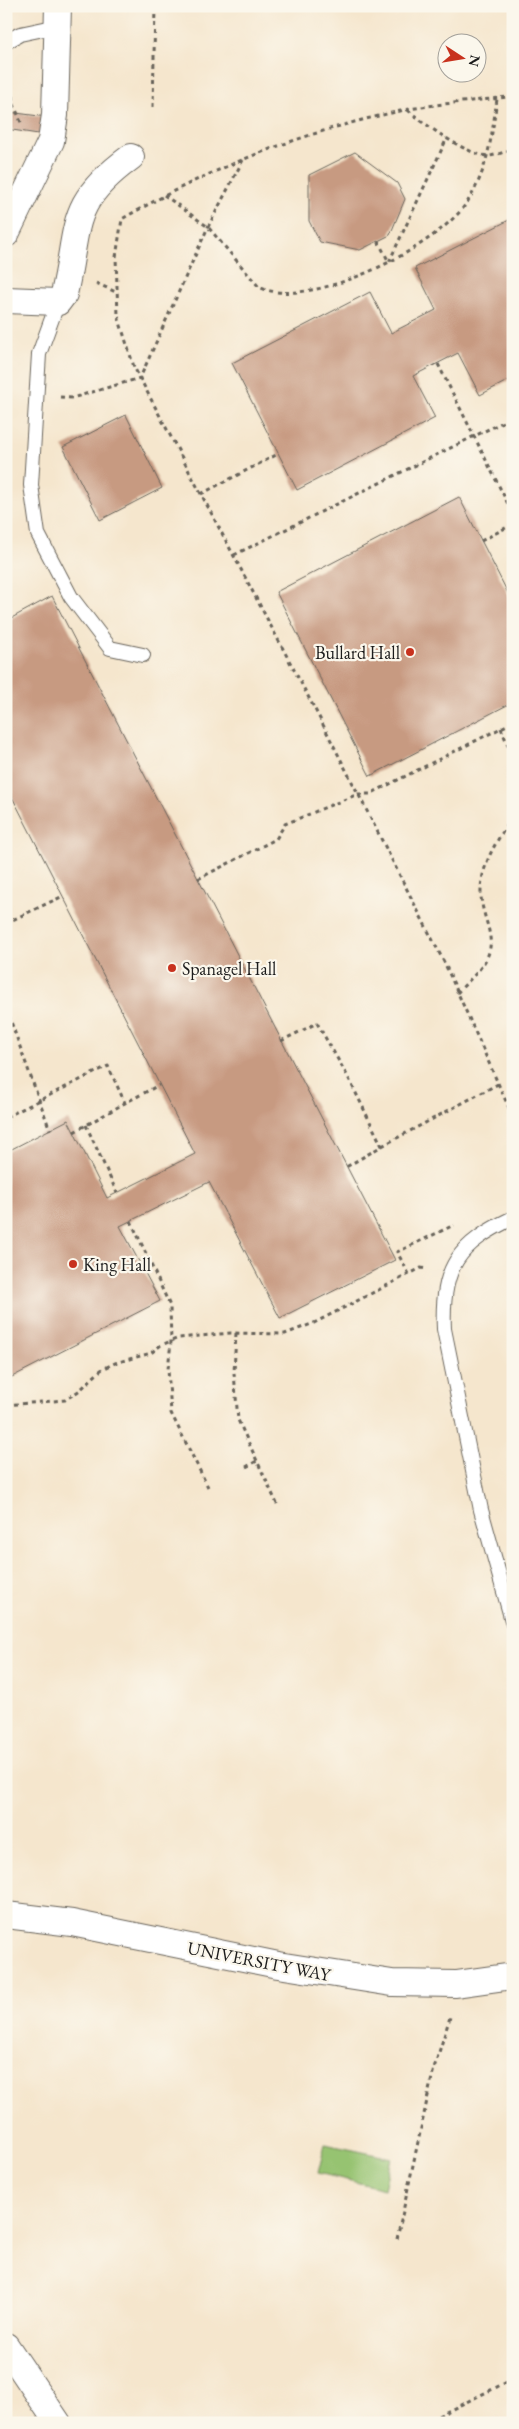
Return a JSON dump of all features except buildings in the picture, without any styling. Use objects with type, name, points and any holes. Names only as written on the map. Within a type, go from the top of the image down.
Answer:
[{"type":"street","points":[[6,234],[51,141],[55,115],[58,16]]},
{"type":"street","points":[[6,300],[58,302],[64,294],[76,225],[82,208],[99,184],[131,157]]},
{"type":"street","name":"UNIVERSITY WAY","points":[[6,1915],[72,1924],[278,1965],[392,1983],[456,1984],[513,1976]]},
{"type":"street","points":[[6,2346],[58,2423]]},
{"type":"lane","points":[[6,42],[58,16]]},
{"type":"lane","points":[[58,302],[40,354],[31,485],[38,534],[71,597],[110,648],[144,655]]},
{"type":"lane","points":[[513,1218],[488,1230],[466,1246],[446,1283],[443,1307],[444,1329],[481,1510],[513,1624]]},
{"type":"path","points":[[153,107],[155,6]]},
{"type":"path","points":[[10,80],[12,102],[22,127]]},
{"type":"path","points":[[512,1116],[457,993],[358,794],[140,378],[118,316],[116,258],[122,219],[164,195],[271,147],[408,110],[513,96]]},
{"type":"path","points":[[164,195],[208,226],[259,286],[268,291],[300,290],[328,286],[360,276],[389,262],[443,229],[468,201],[489,156],[497,99]]},
{"type":"path","points":[[408,110],[427,126],[459,146],[489,156],[513,149]]},
{"type":"path","points":[[389,262],[447,138]]},
{"type":"path","points":[[37,394],[72,398],[140,378],[208,226],[243,159]]},
{"type":"path","points":[[378,241],[389,262]]},
{"type":"path","points":[[94,282],[118,293]]},
{"type":"path","points":[[438,364],[475,434],[513,514]]},
{"type":"path","points":[[234,555],[475,434],[513,417]]},
{"type":"path","points":[[201,494],[278,454]]},
{"type":"path","points":[[481,541],[513,524]]},
{"type":"path","points":[[198,879],[276,839],[285,824],[358,794],[370,794],[513,722]]},
{"type":"path","points":[[501,728],[513,758]]},
{"type":"path","points":[[457,993],[486,961],[492,936],[481,895],[485,868],[501,833],[513,818]]},
{"type":"path","points":[[6,923],[63,896]]},
{"type":"path","points":[[6,1008],[50,1130]]},
{"type":"path","points":[[281,1041],[317,1023],[348,1077],[382,1146]]},
{"type":"path","points":[[6,1117],[40,1102],[108,1066],[125,1103]]},
{"type":"path","points":[[346,1167],[498,1084]]},
{"type":"path","points":[[74,1132],[159,1085]]},
{"type":"path","points":[[86,1125],[117,1193]]},
{"type":"path","points":[[131,1221],[170,1306],[171,1342],[168,1370],[171,1413],[208,1487]]},
{"type":"path","points":[[6,1405],[65,1400],[80,1390],[102,1370],[115,1363],[151,1353],[179,1338],[236,1333],[285,1334],[314,1323],[421,1268],[451,1272]]},
{"type":"path","points":[[236,1333],[234,1373],[238,1420],[278,1506]]},
{"type":"path","points":[[246,1467],[257,1461]]},
{"type":"path","points":[[397,2239],[434,2068],[453,2006]]},
{"type":"path","points":[[424,2423],[513,2379]]},
{"type":"green space","points":[[325,2144],[391,2158],[384,2189],[318,2173]]},
{"type":"place","name":"Bullard Hall","points":[[410,652]]},
{"type":"place","name":"Spanagel Hall","points":[[172,968]]},
{"type":"place","name":"King Hall","points":[[73,1264]]}]
